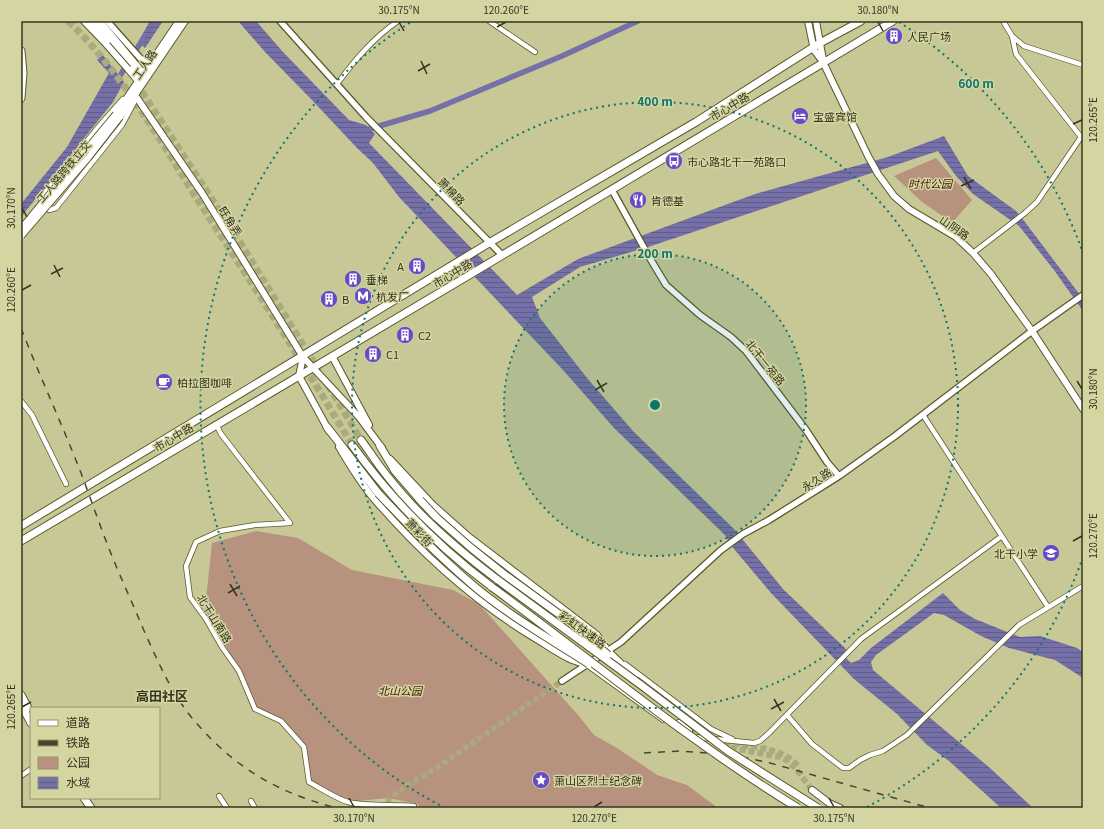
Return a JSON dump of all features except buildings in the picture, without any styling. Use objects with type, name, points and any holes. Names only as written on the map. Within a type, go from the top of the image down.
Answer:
[{"type":"main road","points":[[84,21],[113,39]]},
{"type":"main road","points":[[92,21],[113,39]]},
{"type":"main road","points":[[99,21],[133,64],[141,77]]},
{"type":"main road","name":"工人路","points":[[136,90],[141,77],[179,21]]},
{"type":"main road","name":"工人路","points":[[118,116],[185,21]]},
{"type":"main road","name":"山阴路","points":[[808,21],[813,48],[823,62],[878,174],[894,196],[909,209],[956,237],[973,253],[991,274],[1032,331],[1083,409]]},
{"type":"main road","name":"山阴路","points":[[816,21],[823,62]]},
{"type":"main road","name":"市心中路","points":[[21,526],[303,357],[489,243],[696,122],[820,43],[861,21]]},
{"type":"main road","name":"市心中路","points":[[21,541],[216,424],[490,263],[893,21]]},
{"type":"main road","points":[[21,51],[24,73],[21,98]]},
{"type":"main road","name":"旺角弄","points":[[137,98],[202,193],[303,357]]},
{"type":"main road","name":"工人路跨铁立交","points":[[21,229],[118,116]]},
{"type":"main road","name":"工人路跨铁立交","points":[[21,236],[118,116]]},
{"type":"main road","points":[[332,356],[395,471],[420,500],[436,517],[470,547],[505,575],[570,622],[641,685]]},
{"type":"main road","points":[[303,357],[359,417],[391,460],[433,505],[469,537],[597,635],[608,651],[633,676],[695,723]]},
{"type":"main road","points":[[299,376],[303,357]]},
{"type":"main road","name":"萧彩街","points":[[299,376],[327,427],[357,475],[375,499],[421,548],[479,599],[516,626],[570,659],[596,667],[690,731]]},
{"type":"main road","points":[[327,427],[378,493],[410,527],[476,587],[522,620],[634,693]]},
{"type":"main road","name":"彩虹快速路","points":[[361,440],[388,477],[416,509],[448,539],[498,580],[728,751],[818,808]]},
{"type":"main road","name":"彩虹快速路","points":[[352,445],[378,480],[410,516],[450,553],[492,587],[556,633],[634,693],[731,764],[798,808]]},
{"type":"main road","points":[[21,695],[30,711]]},
{"type":"main road","points":[[21,704],[30,721]]},
{"type":"main road","points":[[813,789],[822,798],[840,808]]},
{"type":"main road","points":[[80,799],[86,808]]},
{"type":"main road","points":[[85,799],[92,808]]},
{"type":"street","points":[[107,21],[113,39]]},
{"type":"street","points":[[280,21],[337,84],[358,56],[382,32],[398,21]]},
{"type":"street","points":[[488,21],[535,52]]},
{"type":"street","points":[[973,253],[1037,202],[1082,137],[1016,54],[1012,36],[1003,21]]},
{"type":"street","points":[[1012,36],[1024,46],[1083,65]]},
{"type":"street","points":[[133,64],[149,65]]},
{"type":"street","name":"萧棉路","points":[[337,84],[388,139],[502,255]]},
{"type":"street","points":[[136,90],[137,98],[122,125],[56,208],[49,210],[45,207],[41,200],[43,195],[100,125],[136,90]]},
{"type":"street","name":"北干一苑路","points":[[612,190],[666,285],[700,316],[732,337],[746,351],[806,430],[827,462],[839,476]]},
{"type":"street","name":"永久路","points":[[562,681],[621,642],[721,550],[744,534],[839,476],[1032,331],[1083,295]]},
{"type":"street","points":[[21,401],[32,415],[66,484]]},
{"type":"street","points":[[923,414],[1048,607]]},
{"type":"street","name":"北干山南路","points":[[216,424],[221,434],[290,523],[255,525],[220,531],[196,542],[186,566],[190,597],[239,671],[255,709],[281,721],[304,747],[309,782],[348,802],[396,804],[414,806],[414,808]]},
{"type":"street","points":[[587,665],[655,715],[681,732],[700,738],[754,743],[760,741],[769,733],[861,639],[1002,536]]},
{"type":"street","points":[[787,715],[812,744],[843,768],[849,768],[860,760],[883,751],[908,735],[1019,624],[1083,586]]},
{"type":"street","points":[[608,651],[711,729],[739,742]]},
{"type":"street","points":[[21,776],[30,770]]},
{"type":"street","points":[[219,796],[227,808]]},
{"type":"street","points":[[251,801],[255,808]]},
{"type":"green space","name":"时代公园","points":[[936,158],[972,200],[952,223],[921,201],[894,176]]},
{"type":"green space","name":"北山公园","points":[[256,531],[298,538],[352,570],[453,590],[479,604],[594,735],[617,748],[657,775],[687,785],[718,808],[419,808],[418,804],[388,798],[348,802],[309,782],[304,747],[281,721],[255,709],[231,655],[205,609],[212,543]]},
{"type":"water","points":[[150,21],[163,21],[145,48],[138,42]]},
{"type":"water","points":[[238,21],[256,21],[283,52],[349,120],[366,125],[375,134],[369,143],[517,295],[578,259],[755,194],[888,157],[944,136],[968,176],[1016,211],[1025,222],[1083,299],[1083,311],[1054,270],[1019,226],[973,194],[956,176],[938,151],[648,247],[580,267],[532,297],[540,318],[587,378],[633,431],[734,529],[783,589],[848,651],[846,658],[851,663],[859,660],[871,648],[943,593],[960,610],[975,619],[1020,637],[1040,636],[1077,648],[1083,652],[1083,678],[1055,660],[1009,648],[981,636],[944,615],[934,613],[876,655],[871,662],[873,670],[990,768],[1033,808],[1001,808],[949,761],[927,745],[897,714],[854,679],[771,593],[734,549],[725,535],[614,428],[563,370],[399,197],[373,163],[265,52]]},
{"type":"water","points":[[102,54],[124,82],[113,102],[21,217],[21,204],[67,147],[109,73],[97,60]]},
{"type":"waterway","points":[[369,129],[430,111],[562,56],[638,21]]},
{"type":"waterway","points":[[116,82],[143,39]]},
{"type":"tunnel","points":[[68,21],[106,62],[139,107],[277,322],[352,445]]},
{"type":"tunnel","points":[[136,83],[240,242],[319,371]]},
{"type":"tunnel","points":[[328,385],[361,440]]},
{"type":"tunnel","points":[[381,808],[406,786],[435,769],[562,681]]},
{"type":"tunnel","points":[[689,731],[704,738]]},
{"type":"tunnel","points":[[725,741],[774,751],[791,759],[798,766]]},
{"type":"tunnel","points":[[722,746],[780,757],[790,763],[798,771],[812,790]]},
{"type":"railway","points":[[21,328],[74,455],[118,570],[156,658],[182,705],[214,742],[261,778],[296,795],[336,808]]},
{"type":"railway","points":[[644,753],[680,751],[733,755],[770,763],[930,808]]},
{"type":"place","name":"人民广场","points":[[894,36]]},
{"type":"place","name":"宝盛宾馆","points":[[800,116]]},
{"type":"place","name":"市心路北干一苑路口","points":[[674,161]]},
{"type":"place","name":"肯德基","points":[[638,200]]},
{"type":"place","name":"A","points":[[417,266]]},
{"type":"place","name":"垂梯","points":[[353,279]]},
{"type":"place","name":"杭发厂","points":[[363,296]]},
{"type":"place","name":"B","points":[[329,299]]},
{"type":"place","name":"C2","points":[[405,335]]},
{"type":"place","name":"C1","points":[[373,354]]},
{"type":"place","name":"柏拉图咖啡","points":[[164,382]]},
{"type":"place","name":"北干小学","points":[[1051,553]]},
{"type":"place","name":"萧山区烈士纪念碑","points":[[541,780]]},
{"type":"district","name":"高田社区","points":[[162,695]]}]
